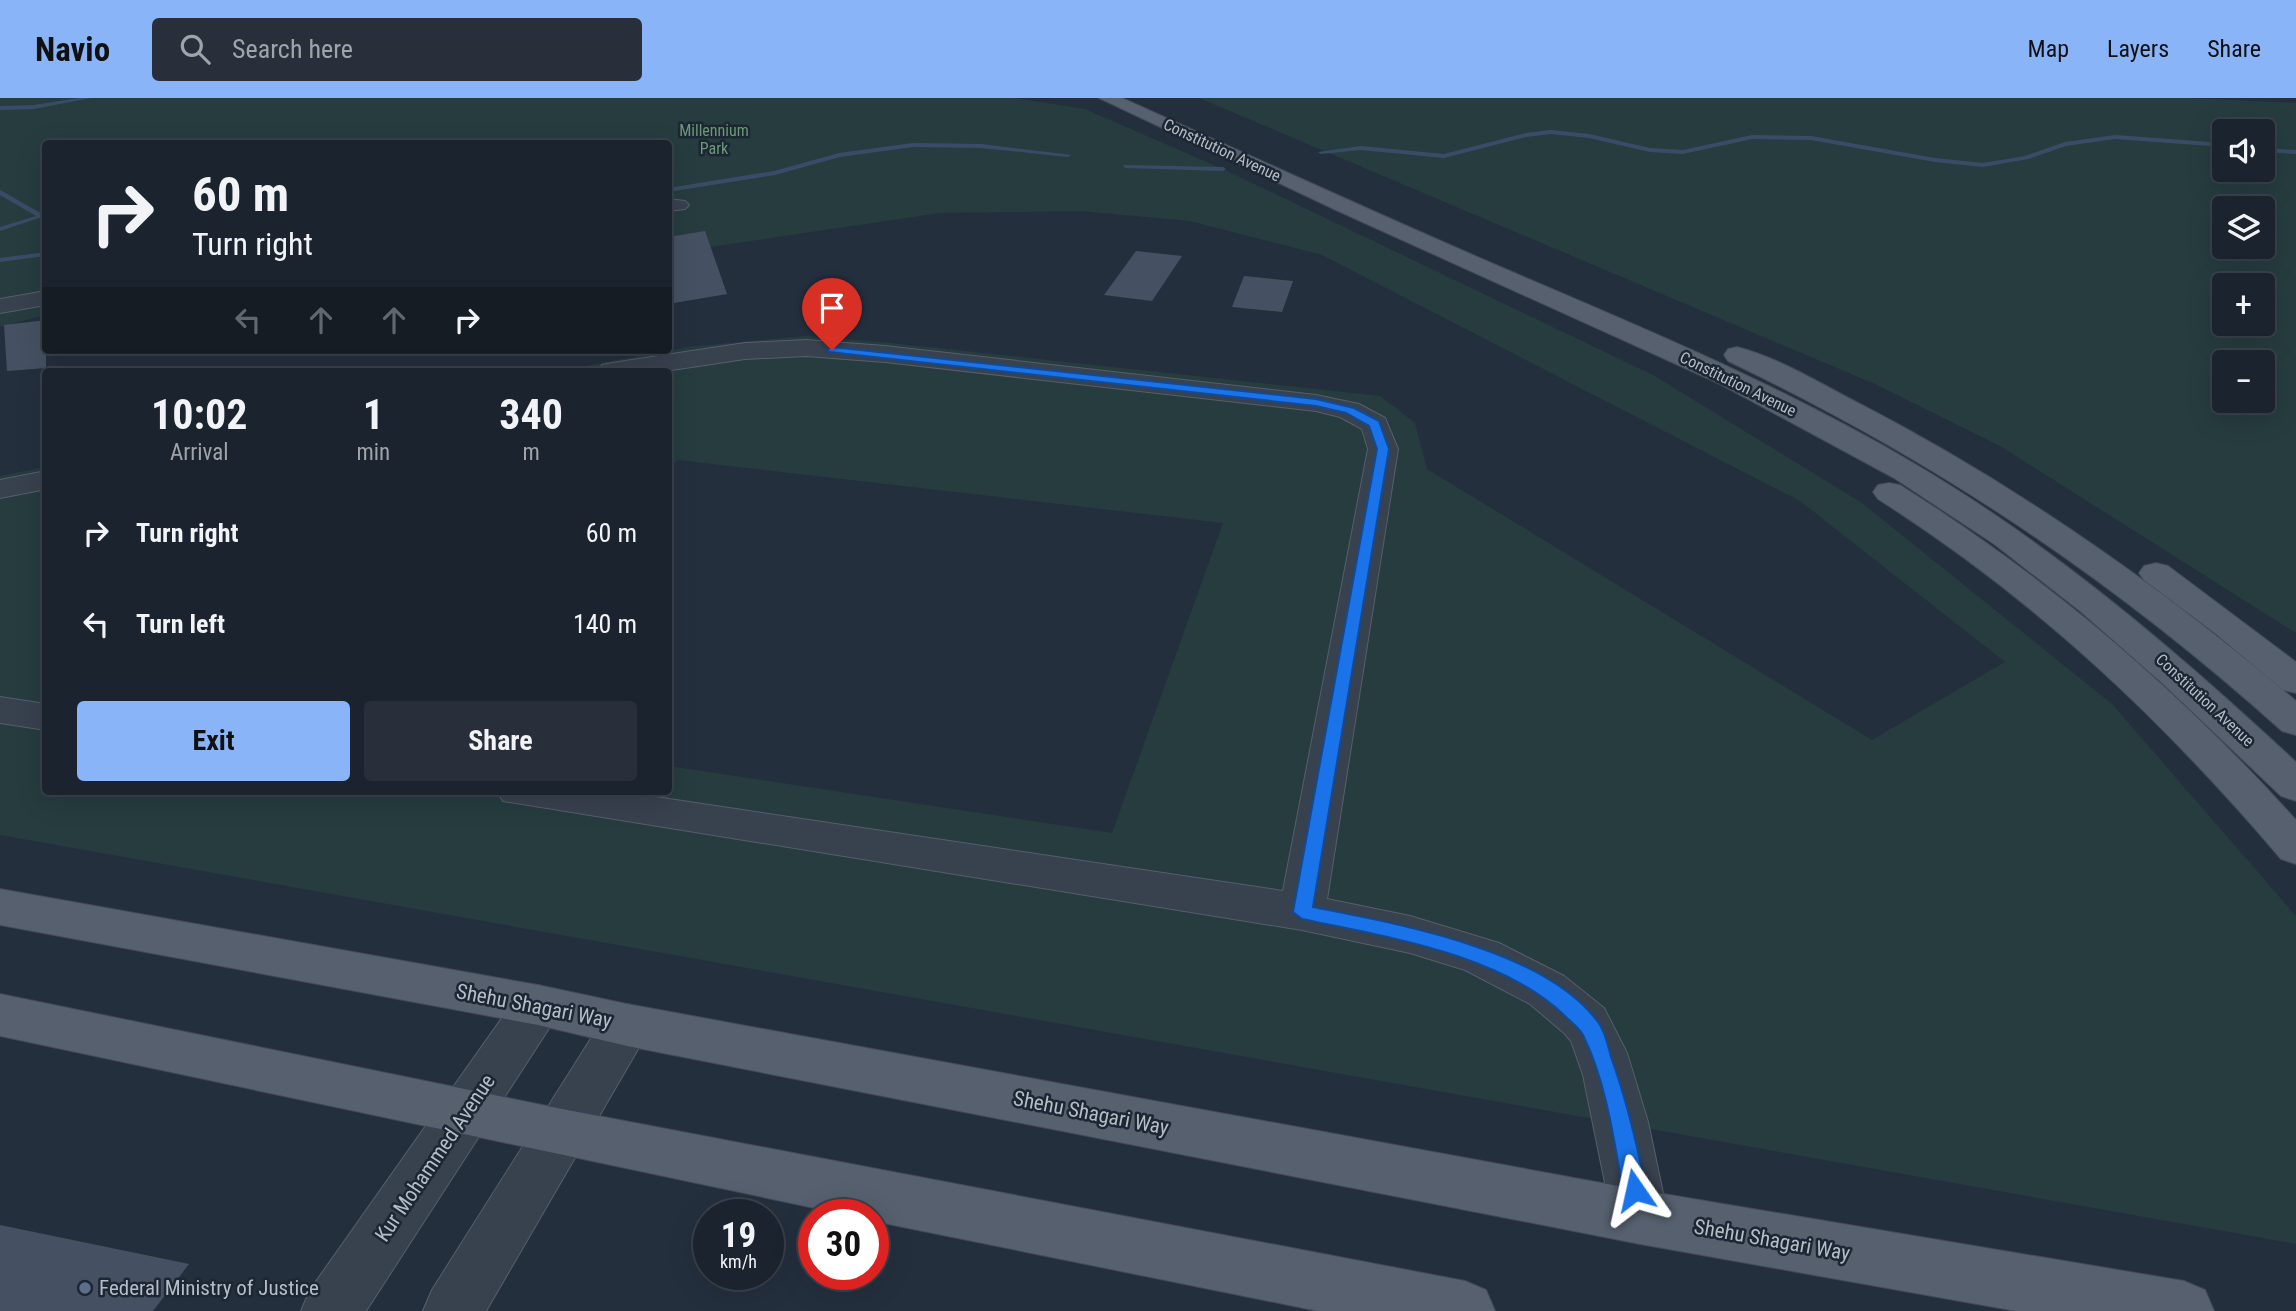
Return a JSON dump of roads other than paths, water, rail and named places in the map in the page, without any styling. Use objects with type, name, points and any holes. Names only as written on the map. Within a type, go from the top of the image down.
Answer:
[{"type":"main road","name":"Constitution Avenue","points":[[1108,98],[1381,224],[1753,390],[1892,464],[1958,505],[2133,634],[2296,786]]},
{"type":"main road","name":"Constitution Avenue","points":[[1579,283],[1804,385],[1899,434],[2152,601],[2296,722]]},
{"type":"main road","points":[[1599,319],[1659,359],[1904,500],[2048,604],[2140,683],[2235,776],[2296,848]]},
{"type":"main road","points":[[1899,434],[1993,477],[2098,532],[2229,626],[2296,681]]},
{"type":"main road","name":"Shehu Shagari Way","points":[[0,906],[538,1005],[627,1025],[1640,1217],[2184,1311]]},
{"type":"main road","points":[[0,1015],[562,1133],[1465,1311]]},
{"type":"street","points":[[0,306],[42,299]]},
{"type":"street","points":[[632,368],[745,351],[819,349],[1316,403],[1349,410],[1374,424],[1383,449],[1302,912]]},
{"type":"street","points":[[0,489],[42,481]]},
{"type":"street","points":[[0,710],[42,716]]},
{"type":"street","points":[[544,795],[1302,912],[1394,931],[1487,960],[1552,990],[1591,1028],[1619,1111],[1640,1217]]},
{"type":"street","name":"Kur Mohammed Avenue","points":[[331,1311],[538,1005]]},
{"type":"street","points":[[453,1311],[627,1025]]},
{"type":"waterway","points":[[0,108],[34,107],[88,98]]},
{"type":"waterway","points":[[1321,152],[1361,148],[1444,156],[1526,135],[1551,132],[1589,136],[1650,150],[1683,152],[1752,137],[1811,138],[1935,160],[1983,165],[2026,158],[2065,144],[2115,137],[2212,144]]},
{"type":"waterway","points":[[672,189],[775,173],[839,155],[913,145],[981,146],[1068,155]]},
{"type":"waterway","points":[[2275,151],[2296,152]]},
{"type":"waterway","points":[[1125,166],[1223,169]]},
{"type":"waterway","points":[[0,192],[42,216],[0,229]]},
{"type":"waterway","points":[[0,260],[42,255]]},
{"type":"place","name":"Federal Ministry of Justice","points":[[85,1288]]},
{"type":"park label","name":"Millennium Park","points":[[714,139]]}]
